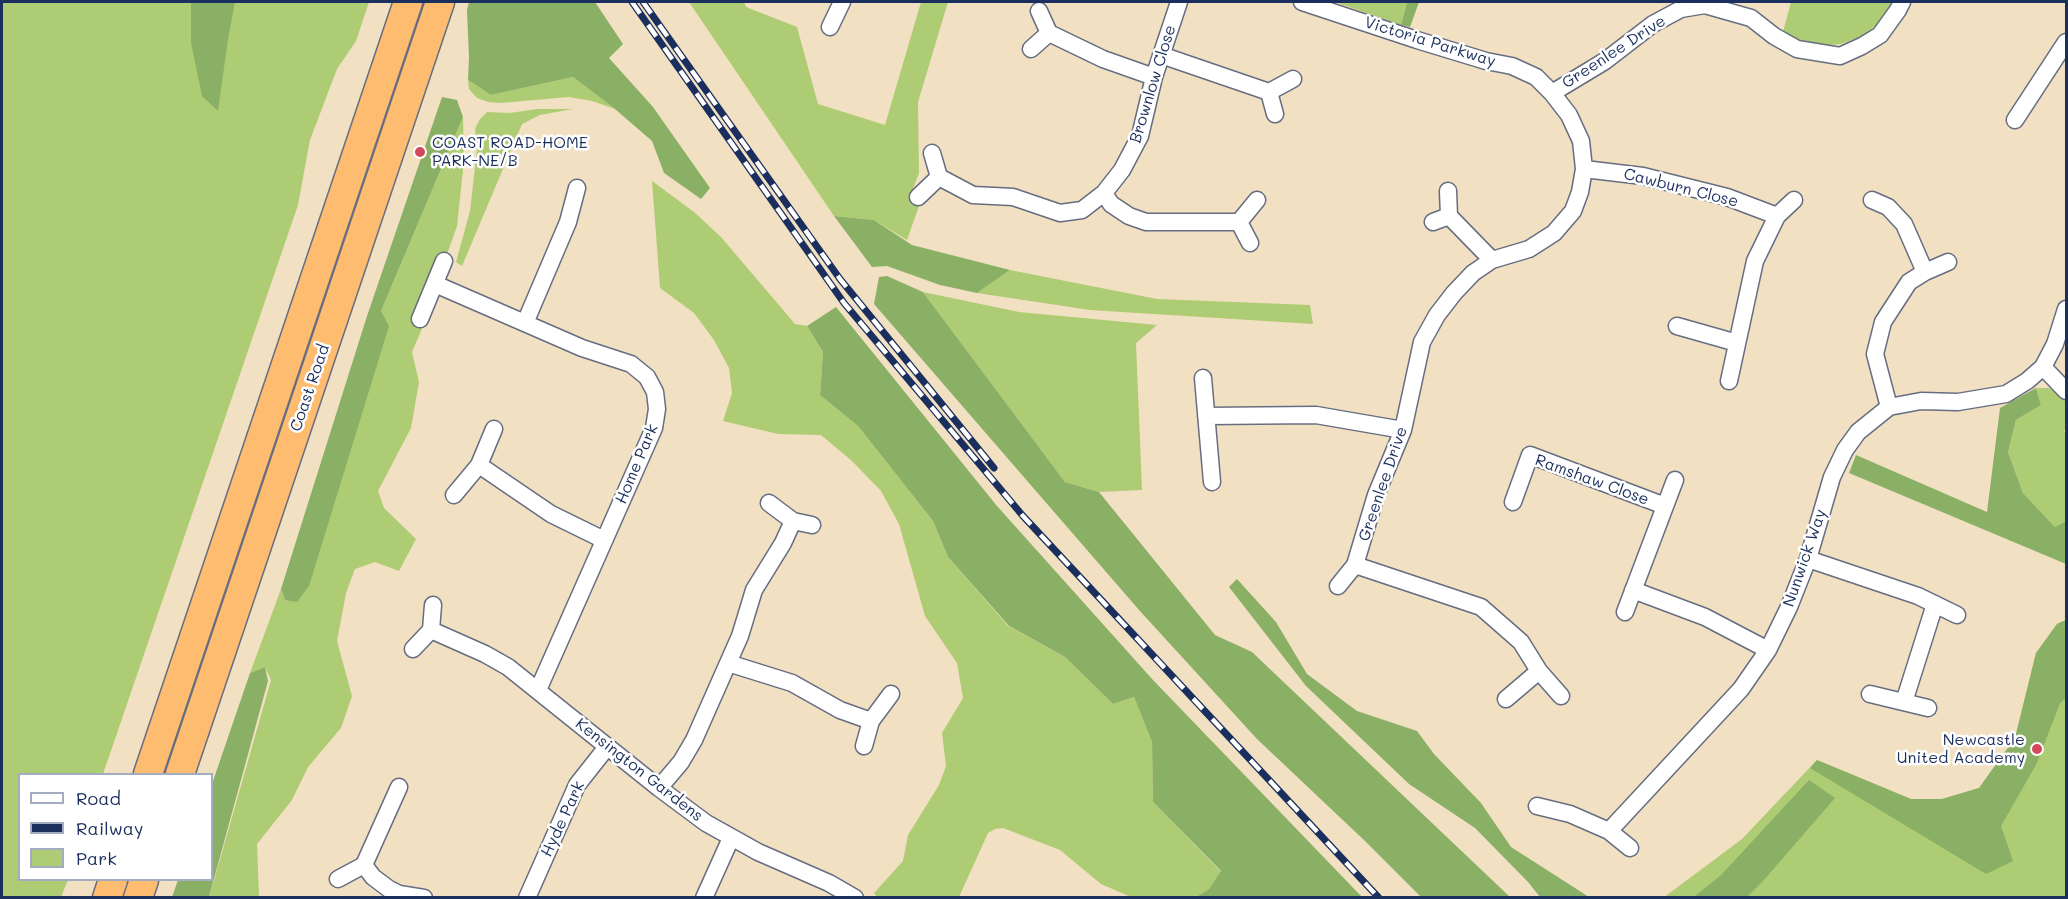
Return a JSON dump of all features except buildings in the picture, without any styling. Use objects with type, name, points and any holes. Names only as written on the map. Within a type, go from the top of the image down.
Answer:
[{"type":"highway","name":"Coast Road","points":[[148,773],[408,2]]},
{"type":"highway","name":"Coast Road","points":[[180,773],[440,2]]},
{"type":"highway","points":[[107,897],[112,881]]},
{"type":"highway","points":[[138,897],[143,881]]},
{"type":"street","points":[[830,27],[842,2]]},
{"type":"street","name":"Brownlow Close","points":[[939,177],[973,195],[1013,197],[1060,213],[1082,210],[1104,193],[1122,170],[1140,136],[1154,77],[1179,2]]},
{"type":"street","name":"Victoria Parkway","points":[[1302,2],[1417,40],[1486,61],[1512,66],[1536,77],[1552,93]]},
{"type":"street","name":"Greenlee Drive","points":[[1338,586],[1355,565],[1376,495],[1403,430],[1422,342],[1437,315],[1473,273],[1492,260],[1529,249],[1554,233],[1573,211],[1580,192],[1584,169],[1581,141],[1569,115],[1552,93],[1605,61],[1653,24],[1681,9],[1705,4],[1751,18],[1774,36],[1797,49],[1840,56],[1863,46],[1880,35],[1902,2]]},
{"type":"street","points":[[1039,11],[1049,33],[1103,59],[1154,77]]},
{"type":"street","points":[[1031,49],[1049,33]]},
{"type":"street","points":[[2015,120],[2067,42]]},
{"type":"street","points":[[1161,55],[1269,92],[1293,79]]},
{"type":"street","points":[[1269,92],[1275,114]]},
{"type":"street","points":[[918,197],[939,177],[932,153]]},
{"type":"street","name":"Cawburn Close","points":[[1584,169],[1643,176],[1727,197],[1777,216]]},
{"type":"street","points":[[525,323],[568,222],[577,188]]},
{"type":"street","points":[[1448,191],[1449,216],[1492,260]]},
{"type":"street","points":[[1104,193],[1112,204],[1129,216],[1146,222],[1239,222]]},
{"type":"street","points":[[1239,222],[1257,200]]},
{"type":"street","points":[[1730,381],[1755,261],[1777,216],[1794,200]]},
{"type":"street","points":[[1872,200],[1888,207],[1904,224],[1924,272]]},
{"type":"street","points":[[1433,222],[1449,216]]},
{"type":"street","points":[[1239,222],[1250,243]]},
{"type":"street","points":[[420,319],[444,261]]},
{"type":"street","points":[[1888,407],[1875,354],[1883,322],[1910,282],[1924,272],[1948,262]]},
{"type":"street","name":"Home Park","points":[[435,284],[582,348],[631,364],[647,377],[655,392],[657,409],[654,428],[538,690]]},
{"type":"street","name":"Nunwick Way","points":[[1609,831],[1741,689],[1768,650],[1789,607],[1808,559],[1832,477],[1845,450],[1858,432],[1888,407],[1921,401],[1958,402],[2006,394],[2027,381],[2043,367],[2055,344],[2067,309]]},
{"type":"street","points":[[1677,326],[1737,343]]},
{"type":"street","points":[[2043,367],[2067,391]]},
{"type":"street","points":[[1203,378],[1212,482]]},
{"type":"street","points":[[1206,416],[1316,415],[1403,430]]},
{"type":"street","points":[[454,495],[479,465],[494,429]]},
{"type":"street","name":"Ramshaw Close","points":[[1513,502],[1530,455],[1665,506]]},
{"type":"street","points":[[479,465],[557,518],[604,540]]},
{"type":"street","name":"Ramshaw Close","points":[[1625,612],[1675,480]]},
{"type":"street","points":[[769,503],[794,521],[812,525]]},
{"type":"street","points":[[659,788],[688,752],[745,622],[754,590],[794,521]]},
{"type":"street","points":[[1808,559],[1918,596],[1957,615]]},
{"type":"street","points":[[1355,565],[1481,607],[1521,642],[1539,671],[1561,696]]},
{"type":"street","points":[[1634,590],[1705,617],[1768,650]]},
{"type":"street","points":[[1904,702],[1935,604]]},
{"type":"street","points":[[413,649],[431,630],[433,605]]},
{"type":"street","name":"Kensington Gardens","points":[[431,630],[496,660],[538,690],[607,747],[706,823],[758,852],[836,886],[855,897]]},
{"type":"street","points":[[728,663],[792,683],[835,707],[871,721]]},
{"type":"street","points":[[1506,699],[1539,671]]},
{"type":"street","points":[[864,746],[871,721],[891,694]]},
{"type":"street","points":[[1870,694],[1928,708]]},
{"type":"street","name":"Hyde Park","points":[[527,897],[577,785],[607,747]]},
{"type":"street","points":[[338,879],[364,865],[399,787]]},
{"type":"street","points":[[1537,806],[1570,814],[1609,831],[1630,848]]},
{"type":"street","points":[[704,897],[731,838]]},
{"type":"street","points":[[364,865],[373,877],[389,889],[399,894],[424,897]]},
{"type":"green space","points":[[2,2],[369,2],[356,41],[337,69],[310,140],[298,205],[103,773],[18,773],[18,881],[68,881],[61,897],[2,898]]},
{"type":"green space","points":[[191,2],[235,2],[218,111],[202,96],[191,43]]},
{"type":"green space","points":[[469,2],[595,2],[623,44],[609,58],[653,107],[710,188],[701,199],[664,173],[652,141],[573,77],[491,95],[468,80],[467,10]]},
{"type":"green space","points":[[689,2],[744,2],[746,7],[797,27],[818,104],[885,125],[921,2],[948,2],[918,102],[919,173],[910,196],[919,206],[907,240],[874,220],[834,216]]},
{"type":"green space","points":[[1335,2],[1407,2],[1401,25]]},
{"type":"green space","points":[[1407,2],[1419,2],[1410,27],[1401,25]]},
{"type":"green space","points":[[1791,2],[1893,2],[1878,24],[1862,36],[1841,44],[1815,47],[1796,42],[1783,32]]},
{"type":"green space","points":[[573,77],[615,109],[592,101],[569,97],[488,102],[477,98],[469,89],[468,80],[491,95]]},
{"type":"green space","points":[[442,97],[457,100],[463,117],[381,311],[389,326],[309,586],[297,602],[285,600],[281,589],[367,316]]},
{"type":"green space","points":[[537,109],[573,109],[540,115],[522,124],[462,266],[456,262],[470,211],[477,149],[475,129],[487,112],[510,113]]},
{"type":"green space","points":[[463,117],[464,161],[457,226],[446,257],[438,254],[413,320],[424,324],[412,352],[419,382],[411,428],[378,491],[384,508],[416,539],[399,571],[375,562],[355,569],[346,593],[337,641],[352,696],[341,728],[308,767],[292,800],[257,844],[259,897],[209,898],[271,680],[265,667],[250,673],[281,589],[285,600],[381,311]]},
{"type":"green space","points":[[652,181],[694,212],[721,237],[795,324],[807,326],[823,352],[820,395],[858,426],[933,521],[948,557],[1008,626],[1065,657],[1113,704],[1134,697],[1152,742],[1153,802],[1221,872],[1209,889],[1196,897],[1131,897],[1101,884],[1060,850],[1003,828],[988,833],[959,897],[877,897],[874,893],[903,861],[908,835],[939,785],[946,766],[942,733],[963,698],[957,663],[925,616],[899,524],[881,491],[852,461],[821,435],[778,434],[723,421],[732,393],[729,368],[714,340],[694,313],[660,288]]},
{"type":"green space","points":[[834,216],[874,220],[912,245],[1010,270],[977,293],[940,285],[887,266],[872,267]]},
{"type":"green space","points":[[1010,270],[1157,299],[1310,305],[1313,324],[1090,310],[977,293]]},
{"type":"green space","points":[[887,276],[923,292],[1065,482],[1099,492],[1215,635],[1252,652],[1510,897],[1421,897],[1257,739],[1139,610],[874,304],[879,277]]},
{"type":"green space","points":[[923,292],[1019,312],[1157,325],[1136,343],[1142,490],[1099,492],[1065,482]]},
{"type":"green space","points":[[836,307],[997,506],[1153,680],[1362,897],[1196,897],[1209,889],[1221,871],[1153,802],[1152,742],[1134,697],[1113,704],[1065,657],[1009,626],[948,557],[933,521],[858,426],[820,395],[823,352],[807,326]]},
{"type":"green space","points":[[2036,388],[2049,388],[2066,400],[2064,432],[2066,433],[2066,521],[2055,527],[2023,493],[2008,452],[2016,420],[2041,405]]},
{"type":"green space","points":[[2036,388],[2041,405],[2016,420],[2008,452],[2023,493],[2055,527],[2066,521],[2066,564],[1849,473],[1856,455],[1987,512],[2000,408]]},
{"type":"green space","points":[[1237,579],[1276,622],[1307,674],[1357,711],[1417,731],[1434,754],[1481,803],[1511,847],[1589,897],[1540,897],[1475,828],[1409,784],[1306,686],[1229,587]]},
{"type":"green space","name":"Newcastle United Academy","points":[[2066,620],[2066,897],[1663,898],[1742,839],[1817,760],[1911,799],[1942,799],[1979,788],[2015,738],[2036,653],[2057,624]]},
{"type":"green space","points":[[2066,620],[2066,698],[2060,703],[2037,763],[2001,826],[2013,861],[1986,874],[1810,768],[1817,760],[1911,799],[1942,799],[1979,788],[2015,738],[2036,653],[2057,624]]},
{"type":"green space","points":[[265,667],[268,681],[209,897],[172,897],[178,881],[213,881],[213,781],[250,673]]},
{"type":"green space","points":[[1809,780],[1835,798],[1763,881],[1747,897],[1694,897],[1721,875]]},
{"type":"railway","points":[[632,2],[844,303],[1023,516],[1379,898]]},
{"type":"railway","points":[[643,2],[840,279],[994,468]]},
{"type":"place","name":"COAST ROAD-HOME PARK-NE/B","points":[[420,152]]},
{"type":"place","name":"Newcastle United Academy","points":[[2037,749]]}]
